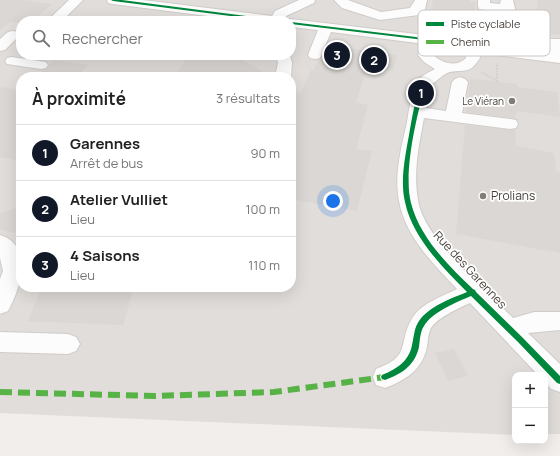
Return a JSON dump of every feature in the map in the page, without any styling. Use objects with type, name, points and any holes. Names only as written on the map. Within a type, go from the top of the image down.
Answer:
[{"type":"street","points":[[59,16],[77,0]]},
{"type":"street","points":[[113,0],[238,16]]},
{"type":"street","points":[[279,16],[280,14],[309,0]]},
{"type":"street","points":[[340,0],[347,5],[380,16],[414,12],[418,9],[421,0]]},
{"type":"street","points":[[484,6],[508,4]]},
{"type":"street","points":[[378,34],[380,16]]},
{"type":"street","points":[[296,25],[360,45]]},
{"type":"street","points":[[324,33],[378,34],[418,38]]},
{"type":"street","points":[[315,55],[324,33]]},
{"type":"street","points":[[0,47],[13,35]]},
{"type":"street","points":[[397,37],[412,43],[418,48]]},
{"type":"street","points":[[534,56],[559,59],[554,42],[560,42]]},
{"type":"street","points":[[0,72],[12,56]]},
{"type":"street","name":"Rue des Garennes","points":[[426,56],[420,75],[424,84],[409,151],[406,176],[408,201],[419,230],[429,245],[560,381]]},
{"type":"street","points":[[427,56],[435,63],[447,67],[460,67],[469,57],[475,56]]},
{"type":"street","points":[[25,60],[41,65]]},
{"type":"street","points":[[283,72],[284,60]]},
{"type":"street","points":[[424,84],[447,67]]},
{"type":"street","points":[[453,116],[460,82]]},
{"type":"street","points":[[417,112],[510,124]]},
{"type":"street","points":[[0,243],[9,253],[14,271],[0,305]]},
{"type":"street","points":[[385,376],[395,374],[406,365],[414,352],[421,324],[432,314],[473,292]]},
{"type":"street","points":[[509,329],[523,323],[535,321],[560,321]]},
{"type":"street","points":[[0,342],[68,344]]},
{"type":"path","points":[[469,57],[497,80],[500,56]]},
{"type":"shaded area","points":[[0,0],[560,0],[560,434],[548,434],[548,372],[512,372],[512,435],[0,413]]},
{"type":"building","points":[[0,0],[22,0],[52,4],[38,16],[16,16],[16,23],[10,22],[0,30]]},
{"type":"building","points":[[433,0],[470,0],[470,2],[476,2],[475,10],[431,10]]},
{"type":"building","points":[[537,0],[560,0],[560,35],[550,34],[550,10],[538,10]]},
{"type":"building","points":[[327,45],[397,55],[393,71],[367,67],[356,103],[368,105],[356,149],[372,151],[357,211],[296,200],[296,90],[301,93],[311,70],[314,70],[318,60],[321,59]]},
{"type":"building","points":[[53,60],[88,65],[82,72],[41,72],[47,69]]},
{"type":"building","points":[[185,60],[243,60],[263,72],[177,72]]},
{"type":"building","name":"Le Viéran","points":[[470,79],[517,84],[518,87],[557,92],[560,117],[517,111],[515,118],[466,112]]},
{"type":"building","points":[[0,87],[16,90],[16,160],[0,157]]},
{"type":"building","points":[[465,125],[515,130],[516,146],[554,153],[556,172],[560,173],[560,253],[456,234]]},
{"type":"building","points":[[16,208],[16,233],[0,229],[0,214]]},
{"type":"building","points":[[40,292],[133,292],[123,325],[28,321]]},
{"type":"building","points":[[454,349],[468,376],[448,381],[435,353]]},
{"type":"marked path","points":[[0,392],[155,396],[274,392],[385,377]]},
{"type":"cycle path","points":[[113,0],[239,16]]},
{"type":"cycle path","points":[[296,24],[418,38]]},
{"type":"cycle path","points":[[424,83],[413,126],[406,176],[408,203],[414,219],[422,235],[444,264],[560,381]]},
{"type":"cycle path","points":[[385,377],[399,371],[412,356],[419,327],[424,319],[444,306],[473,292]]},
{"type":"place","name":"4 Saisons","points":[[337,55]]},
{"type":"place","name":"Atelier Vulliet","points":[[374,60]]},
{"type":"place","name":"Garennes","points":[[421,93]]},
{"type":"place","name":"Le Viéran","points":[[512,101]]},
{"type":"place","name":"Prolians","points":[[483,196]]}]
